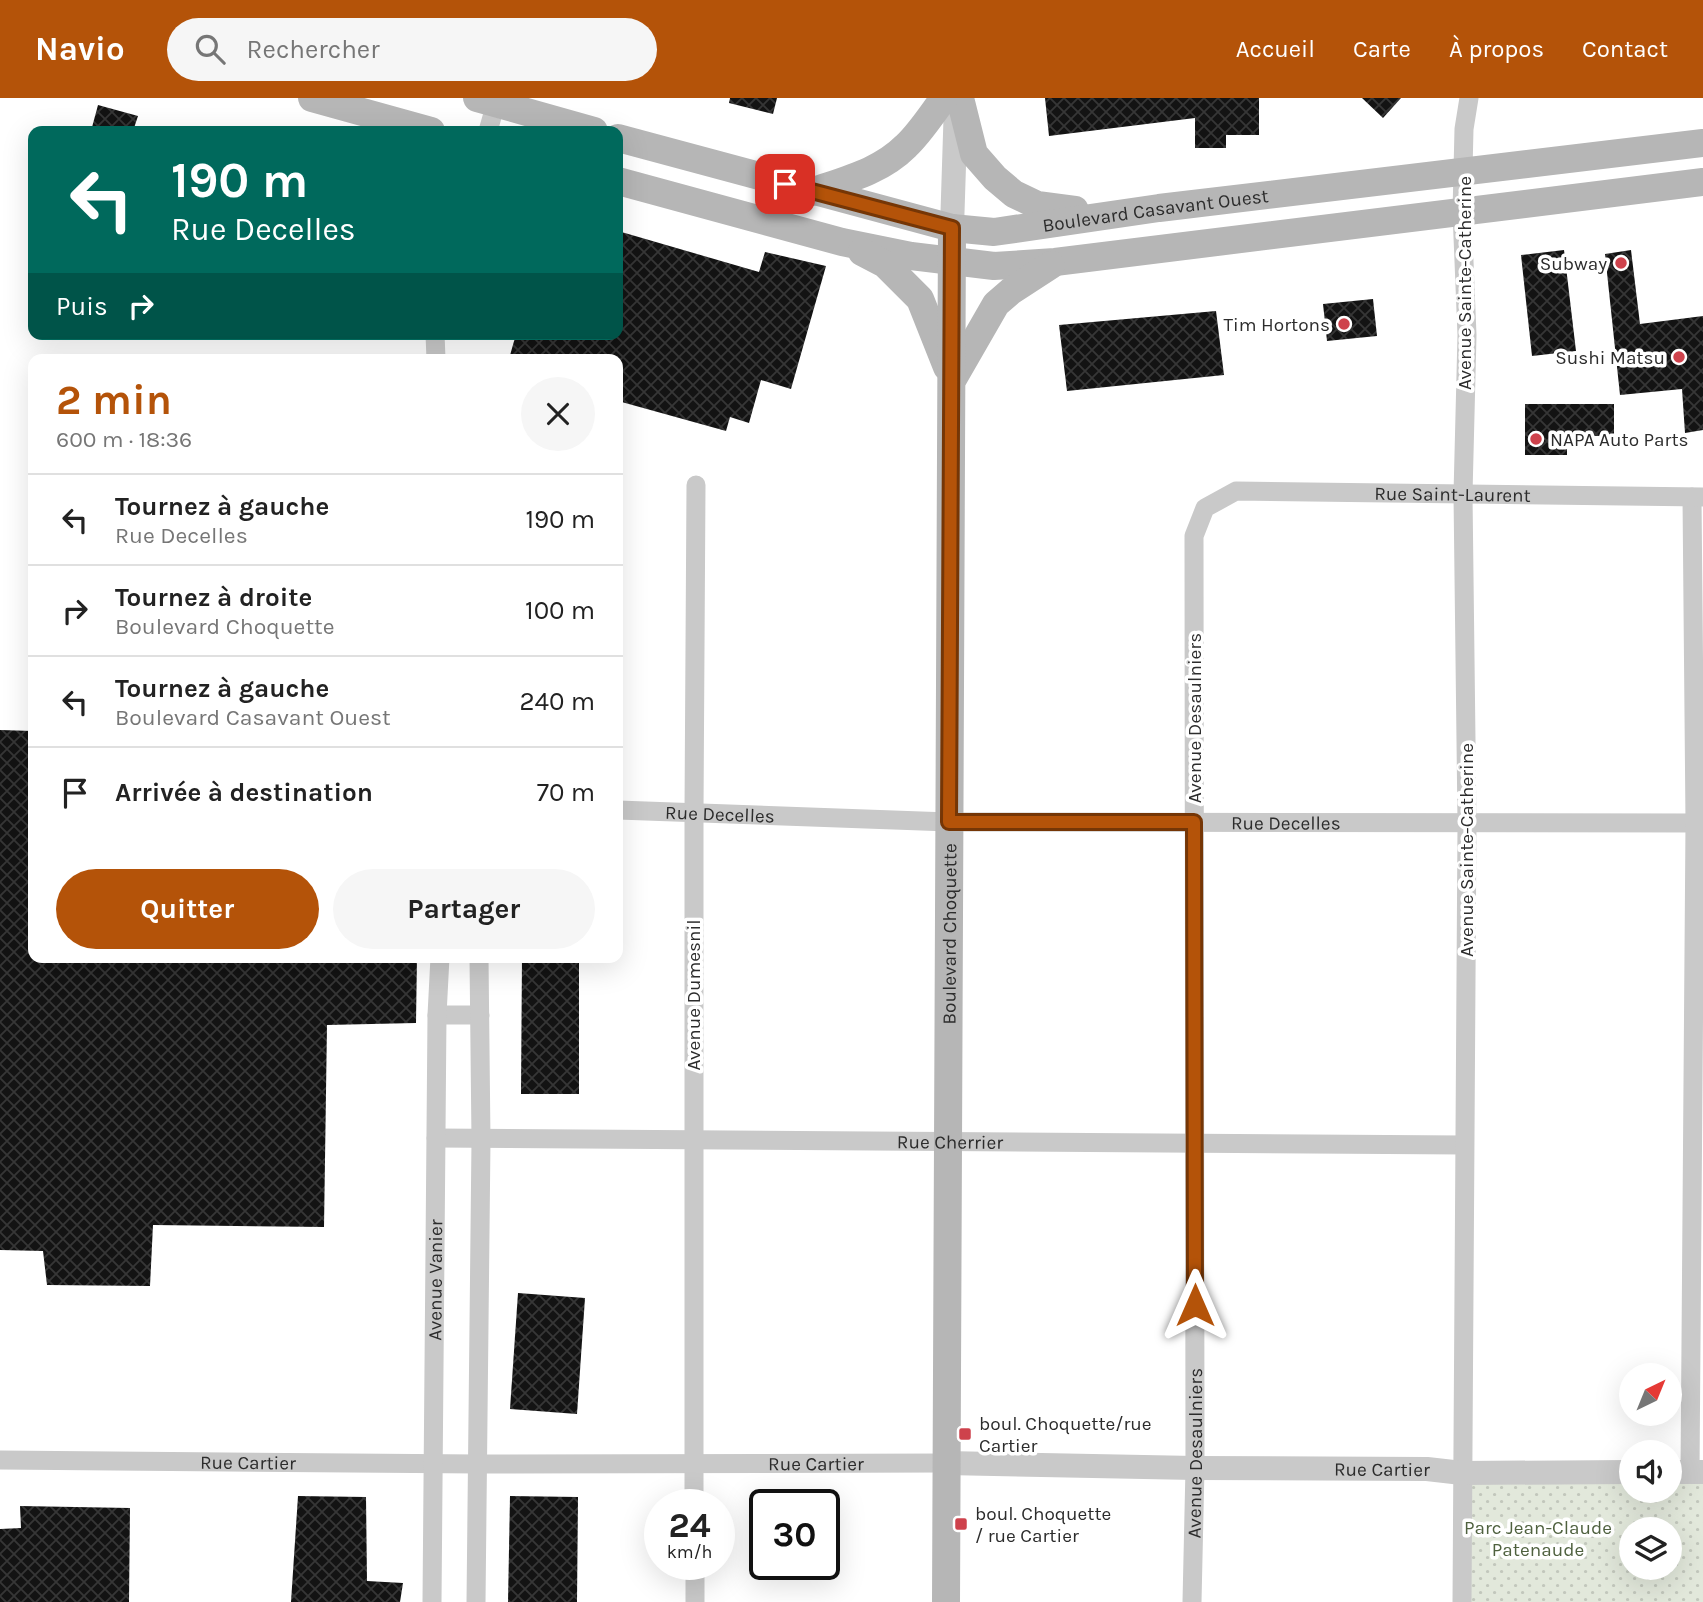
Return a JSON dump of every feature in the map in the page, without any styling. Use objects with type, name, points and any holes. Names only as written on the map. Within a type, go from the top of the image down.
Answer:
[{"type":"main road","points":[[312,98],[413,126]]},
{"type":"main road","points":[[811,192],[867,173],[885,163],[907,145],[944,98]]},
{"type":"main road","points":[[958,98],[974,154],[995,178],[1014,194],[1037,205],[1124,213]]},
{"type":"main road","points":[[486,101],[576,126]]},
{"type":"main road","name":"Boulevard Casavant Ouest","points":[[623,139],[952,228],[994,232],[1464,170],[1703,143]]},
{"type":"main road","name":"Boulevard Casavant Ouest","points":[[623,182],[842,242],[911,256],[995,266],[1055,262],[1703,181]]},
{"type":"main road","name":"Boulevard Choquette","points":[[946,1602],[952,228]]},
{"type":"main road","points":[[842,242],[885,264],[920,299],[952,379]]},
{"type":"main road","points":[[952,379],[996,304],[1011,290],[1055,262]]},
{"type":"street","name":"Boulevard Choquette","points":[[952,228],[958,98]]},
{"type":"street","name":"Avenue Sainte-Catherine","points":[[1462,1602],[1467,823],[1463,494],[1467,335],[1462,212],[1464,129],[1469,98]]},
{"type":"street","points":[[486,101],[488,126]]},
{"type":"street","name":"Avenue Dumesnil","points":[[694,1489],[696,485]]},
{"type":"street","name":"Rue Saint-Laurent","points":[[1205,508],[1236,491],[1698,497]]},
{"type":"street","points":[[1687,1472],[1699,823],[1698,497]]},
{"type":"street","name":"Avenue Desaulniers","points":[[1192,1602],[1195,1468],[1194,536],[1205,508]]},
{"type":"street","name":"Rue Decelles","points":[[623,810],[949,822],[1699,823]]},
{"type":"street","name":"Avenue Vanier","points":[[432,1602],[440,963]]},
{"type":"street","points":[[476,1602],[481,1140],[479,963]]},
{"type":"street","points":[[437,1015],[480,1015]]},
{"type":"street","name":"Rue Cherrier","points":[[436,1138],[1464,1145]]},
{"type":"street","name":"Rue Cartier","points":[[0,1460],[946,1464],[1407,1469],[1462,1473],[1619,1472]]},
{"type":"street","points":[[695,1580],[695,1602]]},
{"type":"green space","name":"Parc Jean-Claude Patenaude","points":[[1619,1472],[1619,1503],[1682,1503],[1682,1472],[1703,1472],[1703,1602],[1463,1602],[1462,1473]]},
{"type":"building","points":[[730,98],[777,98],[773,114],[729,103]]},
{"type":"building","points":[[1045,98],[1259,98],[1259,135],[1226,135],[1226,148],[1195,148],[1195,118],[1049,136]]},
{"type":"building","points":[[1362,98],[1401,98],[1383,118]]},
{"type":"building","points":[[98,105],[138,116],[135,126],[92,126]]},
{"type":"building","points":[[623,232],[759,272],[765,252],[826,266],[791,389],[761,380],[749,423],[730,417],[726,431],[623,402],[623,354],[510,354],[514,340],[623,340]]},
{"type":"building","points":[[1564,250],[1576,351],[1532,356],[1521,255]]},
{"type":"building","points":[[1631,250],[1640,324],[1703,316],[1703,430],[1685,433],[1682,389],[1620,395],[1605,254]]},
{"type":"building","points":[[1373,299],[1377,336],[1327,341],[1323,304]]},
{"type":"building","points":[[1216,311],[1224,375],[1067,391],[1059,325]]},
{"type":"building","points":[[1525,404],[1614,404],[1614,436],[1567,436],[1567,455],[1525,455]]},
{"type":"building","points":[[0,730],[28,731],[28,963],[417,963],[416,1023],[327,1025],[324,1227],[153,1225],[150,1286],[47,1285],[43,1251],[0,1250]]},
{"type":"building","points":[[522,963],[579,963],[579,1094],[521,1094]]},
{"type":"building","points":[[518,1293],[585,1298],[577,1414],[510,1409]]},
{"type":"building","points":[[298,1496],[366,1497],[367,1581],[403,1583],[400,1602],[291,1602]]},
{"type":"building","points":[[510,1496],[578,1497],[577,1602],[508,1602]]},
{"type":"building","points":[[20,1506],[130,1508],[129,1602],[0,1602],[0,1529],[21,1528]]},
{"type":"place","name":"Subway","points":[[1621,263]]},
{"type":"place","name":"Tim Hortons","points":[[1344,324]]},
{"type":"place","name":"Sushi Matsu","points":[[1679,357]]},
{"type":"place","name":"NAPA Auto Parts","points":[[1536,439]]},
{"type":"place","name":"boul. Choquette/rue Cartier","points":[[965,1434]]},
{"type":"place","name":"boul. Choquette / rue Cartier","points":[[961,1524]]},
{"type":"route","points":[[785,184],[952,228],[949,822],[1194,822],[1195,1305]]}]
